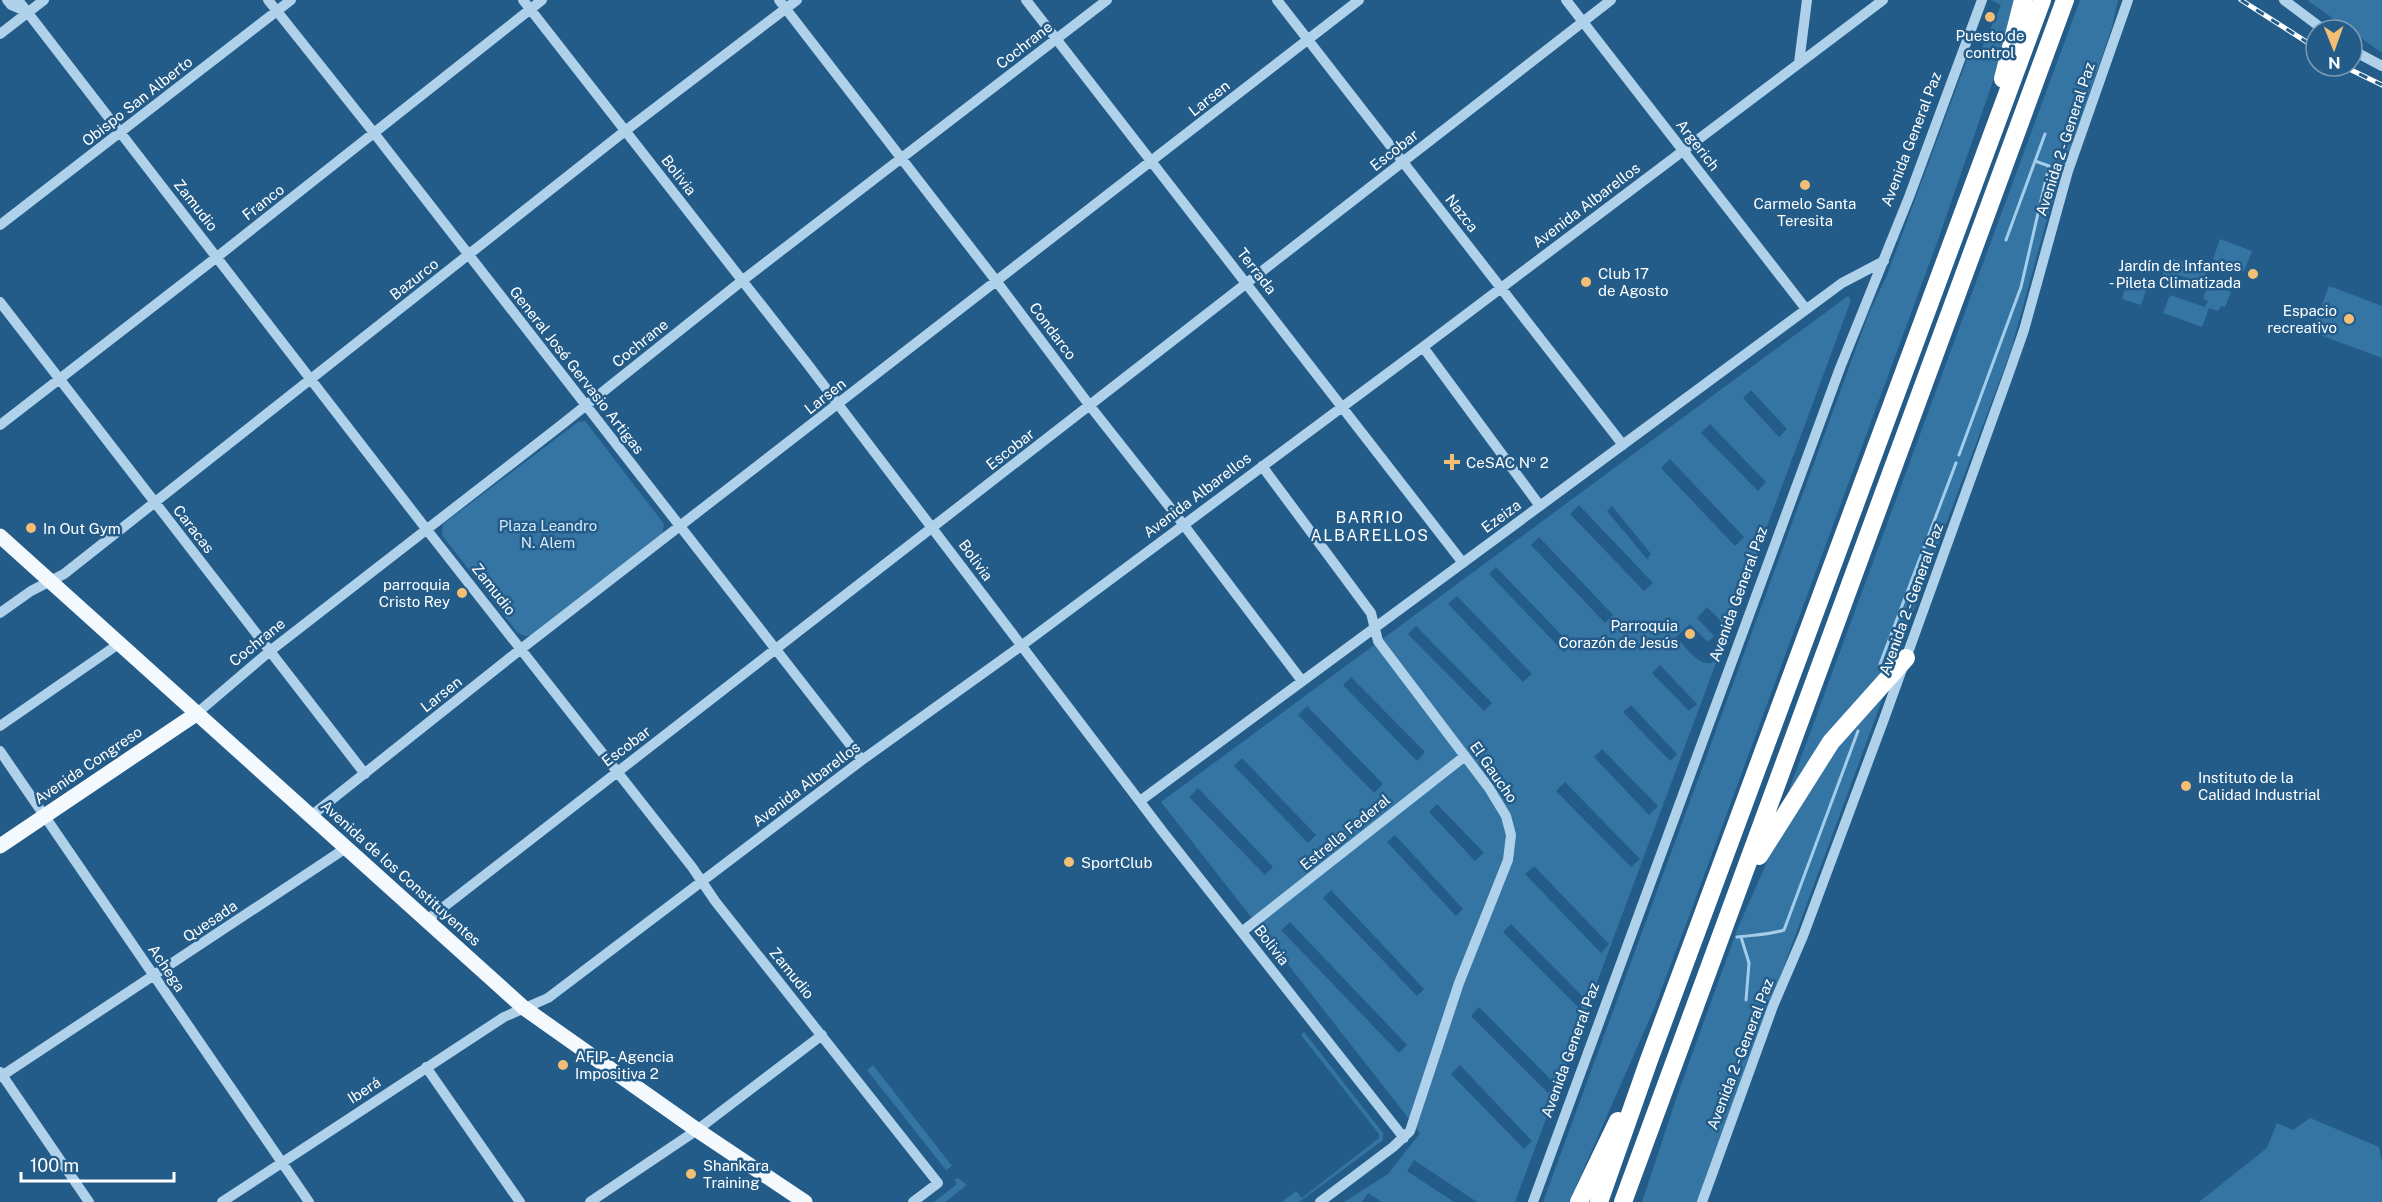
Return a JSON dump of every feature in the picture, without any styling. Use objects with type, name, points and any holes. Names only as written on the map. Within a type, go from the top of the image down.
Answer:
[{"type":"highway","points":[[1991,136],[2009,50],[2023,0]]},
{"type":"highway","points":[[1599,1202],[1649,1060],[2042,0]]},
{"type":"highway","points":[[1625,1202],[1633,1173],[2065,0]]},
{"type":"highway","points":[[1736,893],[1831,742],[1906,658]]},
{"type":"highway","points":[[1579,1202],[1649,1060]]},
{"type":"main road","name":"Avenida de los Constituyentes","points":[[0,536],[524,1008],[697,1130],[805,1202]]},
{"type":"main road","name":"Avenida Congreso","points":[[0,846],[196,714]]},
{"type":"street","name":"Zamudio","points":[[8,0],[11,5],[28,12]]},
{"type":"street","name":"Zamudio","points":[[18,0],[427,530],[938,1183],[913,1202]]},
{"type":"street","name":"Zamudio","points":[[25,0],[28,12]]},
{"type":"street","points":[[0,34],[44,0]]},
{"type":"street","name":"General José Gervasio Artigas","points":[[268,0],[862,760]]},
{"type":"street","name":"Obispo San Alberto","points":[[0,225],[291,0]]},
{"type":"street","name":"Franco","points":[[0,425],[374,133],[526,5],[542,0]]},
{"type":"street","name":"Bazurco","points":[[0,613],[32,591],[64,574],[625,131],[782,4],[797,0]]},
{"type":"street","name":"Terrada","points":[[1026,0],[1463,562]]},
{"type":"street","name":"Cochrane","points":[[196,714],[270,651],[586,406],[743,280],[1107,0]]},
{"type":"street","name":"Nazca","points":[[1278,0],[1623,444]]},
{"type":"street","name":"Larsen","points":[[311,816],[521,650],[1359,0]]},
{"type":"street","name":"Argerich","points":[[1566,0],[1806,309]]},
{"type":"street","name":"Escobar","points":[[426,920],[776,651],[1611,0]]},
{"type":"street","points":[[1799,63],[1807,0]]},
{"type":"street","name":"Avenida Albarellos","points":[[524,1008],[548,998],[862,760],[1021,646],[1502,288],[1799,63],[1869,4],[1883,0]]},
{"type":"street","name":"Avenida General Paz","points":[[1533,1202],[1840,368],[1884,261],[1982,0]]},
{"type":"street","points":[[2120,21],[2124,0]]},
{"type":"street","name":"Avenida 2 - General Paz","points":[[1702,1202],[1769,1017],[1803,936],[1906,658],[2017,351],[2068,171],[2128,0]]},
{"type":"street","points":[[2284,0],[2308,18]]},
{"type":"street","name":"Condarco","points":[[782,4],[1302,681]]},
{"type":"street","name":"Bolivia","points":[[526,5],[743,280],[1140,801],[1404,1138]]},
{"type":"street","points":[[2364,56],[2382,66]]},
{"type":"street","name":"Ezeiza","points":[[1140,801],[1806,309],[1846,280],[1884,261]]},
{"type":"street","name":"Caracas","points":[[0,302],[365,774]]},
{"type":"street","points":[[1423,347],[1540,506]]},
{"type":"street","name":"El Gaucho","points":[[1262,466],[1371,613],[1378,641],[1465,756],[1506,816],[1511,835],[1511,852],[1459,983],[1413,1126],[1404,1138]]},
{"type":"street","points":[[0,726],[120,643]]},
{"type":"street","name":"Achega","points":[[0,752],[309,1202]]},
{"type":"street","name":"Estrella Federal","points":[[1243,931],[1465,756]]},
{"type":"street","name":"Quesada","points":[[1,1075],[346,848]]},
{"type":"street","name":"Iberá","points":[[222,1202],[426,1067],[504,1017],[524,1008]]},
{"type":"street","points":[[590,1202],[697,1130],[822,1035]]},
{"type":"street","points":[[426,1067],[520,1202]]},
{"type":"street","points":[[1,1075],[89,1202]]},
{"type":"street","points":[[1320,1202],[1404,1138]]},
{"type":"green space","points":[[1991,0],[2018,0],[2002,55],[1938,240],[1688,919],[1654,1009],[1569,1202],[1543,1202],[1869,313],[1887,275],[1968,57],[1981,50],[2001,5]]},
{"type":"green space","points":[[2080,0],[2118,0],[2112,27],[2047,219],[2011,350],[1906,631],[1884,668],[1792,790],[1789,790]]},
{"type":"green space","points":[[2307,0],[2382,0],[2382,53],[2364,40],[2364,18],[2332,18]]},
{"type":"green space","points":[[2220,239],[2252,251],[2244,271],[2213,259]]},
{"type":"green space","points":[[2169,257],[2207,271],[2202,284],[2179,275],[2175,284],[2161,279]]},
{"type":"green space","points":[[2128,279],[2148,285],[2141,305],[2122,299]]},
{"type":"green space","points":[[2208,284],[2231,292],[2225,307],[2221,306],[2218,311],[2209,308],[2202,327],[2163,313],[2170,295],[2205,307],[2208,301],[2203,299]]},
{"type":"green space","name":"Espacio recreativo","points":[[2329,286],[2382,306],[2382,358],[2312,332]]},
{"type":"green space","points":[[1848,296],[1851,300],[1725,639],[1515,1202],[1477,1202],[1414,1160],[1407,1171],[1454,1202],[1382,1202],[1368,1193],[1362,1202],[1344,1202],[1388,1174],[1420,1133],[1161,802]],"holes":[[[1751,390],[1787,429],[1779,437],[1743,398]],[[1710,424],[1766,482],[1758,491],[1701,433]],[[1670,459],[1744,537],[1735,546],[1661,468]],[[1579,505],[1653,583],[1644,591],[1570,514]],[[1612,506],[1651,554],[1647,559],[1607,511]],[[1539,537],[1613,615],[1605,623],[1531,545]],[[1496,567],[1571,645],[1564,652],[1489,574]],[[1457,596],[1532,674],[1523,682],[1448,604]],[[1707,607],[1724,626],[1725,639],[1720,642],[1721,644],[1712,651],[1715,658],[1712,663],[1707,663],[1692,655],[1676,637],[1690,624],[1708,642],[1714,636],[1697,618]],[[1416,626],[1492,703],[1484,711],[1408,634]],[[1660,665],[1697,704],[1689,711],[1652,673]],[[1351,677],[1425,752],[1417,761],[1343,685]],[[1631,705],[1677,754],[1670,761],[1623,712]],[[1307,706],[1383,784],[1374,793],[1298,715]],[[1602,749],[1658,806],[1649,815],[1594,757]],[[1242,758],[1316,835],[1308,843],[1234,766]],[[1565,782],[1640,859],[1631,867],[1556,791]],[[1198,788],[1273,867],[1265,875],[1189,797]],[[1437,804],[1484,853],[1475,861],[1429,812]],[[1395,835],[1463,909],[1456,916],[1387,842]],[[1534,866],[1609,944],[1601,953],[1525,874]],[[1331,890],[1424,989],[1417,996],[1323,898]],[[1290,922],[1407,1045],[1399,1053],[1281,930]],[[1511,924],[1587,1001],[1580,1009],[1503,932]],[[1479,1007],[1556,1085],[1548,1093],[1471,1016]],[[1460,1065],[1532,1141],[1524,1149],[1451,1074]]]},
{"type":"green space","name":"Plaza Leandro N. Alem","points":[[585,421],[664,524],[662,535],[532,636],[525,636],[517,632],[442,535],[443,524],[578,422]]},
{"type":"green space","points":[[1885,692],[1697,1202],[1642,1202],[1677,1096],[1737,930],[1773,848],[1836,749]]},
{"type":"green space","points":[[1304,1032],[1383,1133],[1383,1140],[1299,1202],[1282,1202],[1296,1191],[1302,1198],[1379,1138],[1379,1134],[1301,1035]]},
{"type":"green space","points":[[873,1065],[952,1166],[946,1170],[867,1070]]},
{"type":"green space","points":[[2310,1118],[2379,1147],[2382,1162],[2382,1202],[2199,1202],[2267,1148],[2277,1123],[2293,1130]]},
{"type":"green space","points":[[958,1178],[967,1185],[945,1202],[934,1202],[957,1184],[954,1180]]},
{"type":"waterway","points":[[2006,240],[2045,134]]},
{"type":"waterway","points":[[1959,455],[2021,287],[2049,166],[2035,161]]},
{"type":"waterway","points":[[1880,664],[1956,463]]},
{"type":"waterway","points":[[1737,937],[1784,930],[1858,731]]},
{"type":"waterway","points":[[1741,937],[1749,963],[1746,1000]]},
{"type":"railway","points":[[2241,0],[2304,40]]},
{"type":"railway","points":[[2364,76],[2382,85]]},
{"type":"place","name":"Puesto de control","points":[[1990,17]]},
{"type":"place","name":"Carmelo Santa Teresita","points":[[1805,185]]},
{"type":"place","name":"Jardín de Infantes - Pileta Climatizada","points":[[2253,274]]},
{"type":"place","name":"Club 17 de Agosto","points":[[1586,282]]},
{"type":"place","name":"Espacio recreativo","points":[[2349,319]]},
{"type":"place","name":"CeSAC Nº 2","points":[[1452,462]]},
{"type":"place","name":"In Out Gym","points":[[31,528]]},
{"type":"place","name":"parroquia Cristo Rey","points":[[462,593]]},
{"type":"place","name":"Parroquia Corazón de Jesús","points":[[1690,634]]},
{"type":"place","name":"Instituto de la Calidad Industrial","points":[[2186,786]]},
{"type":"place","name":"SportClub","points":[[1069,862]]},
{"type":"place","name":"AFIP - Agencia Impositiva 2","points":[[563,1065]]},
{"type":"place","name":"Shankara Training","points":[[691,1174]]},
{"type":"district","name":"BARRIO ALBARELLOS","points":[[1370,526]]}]
